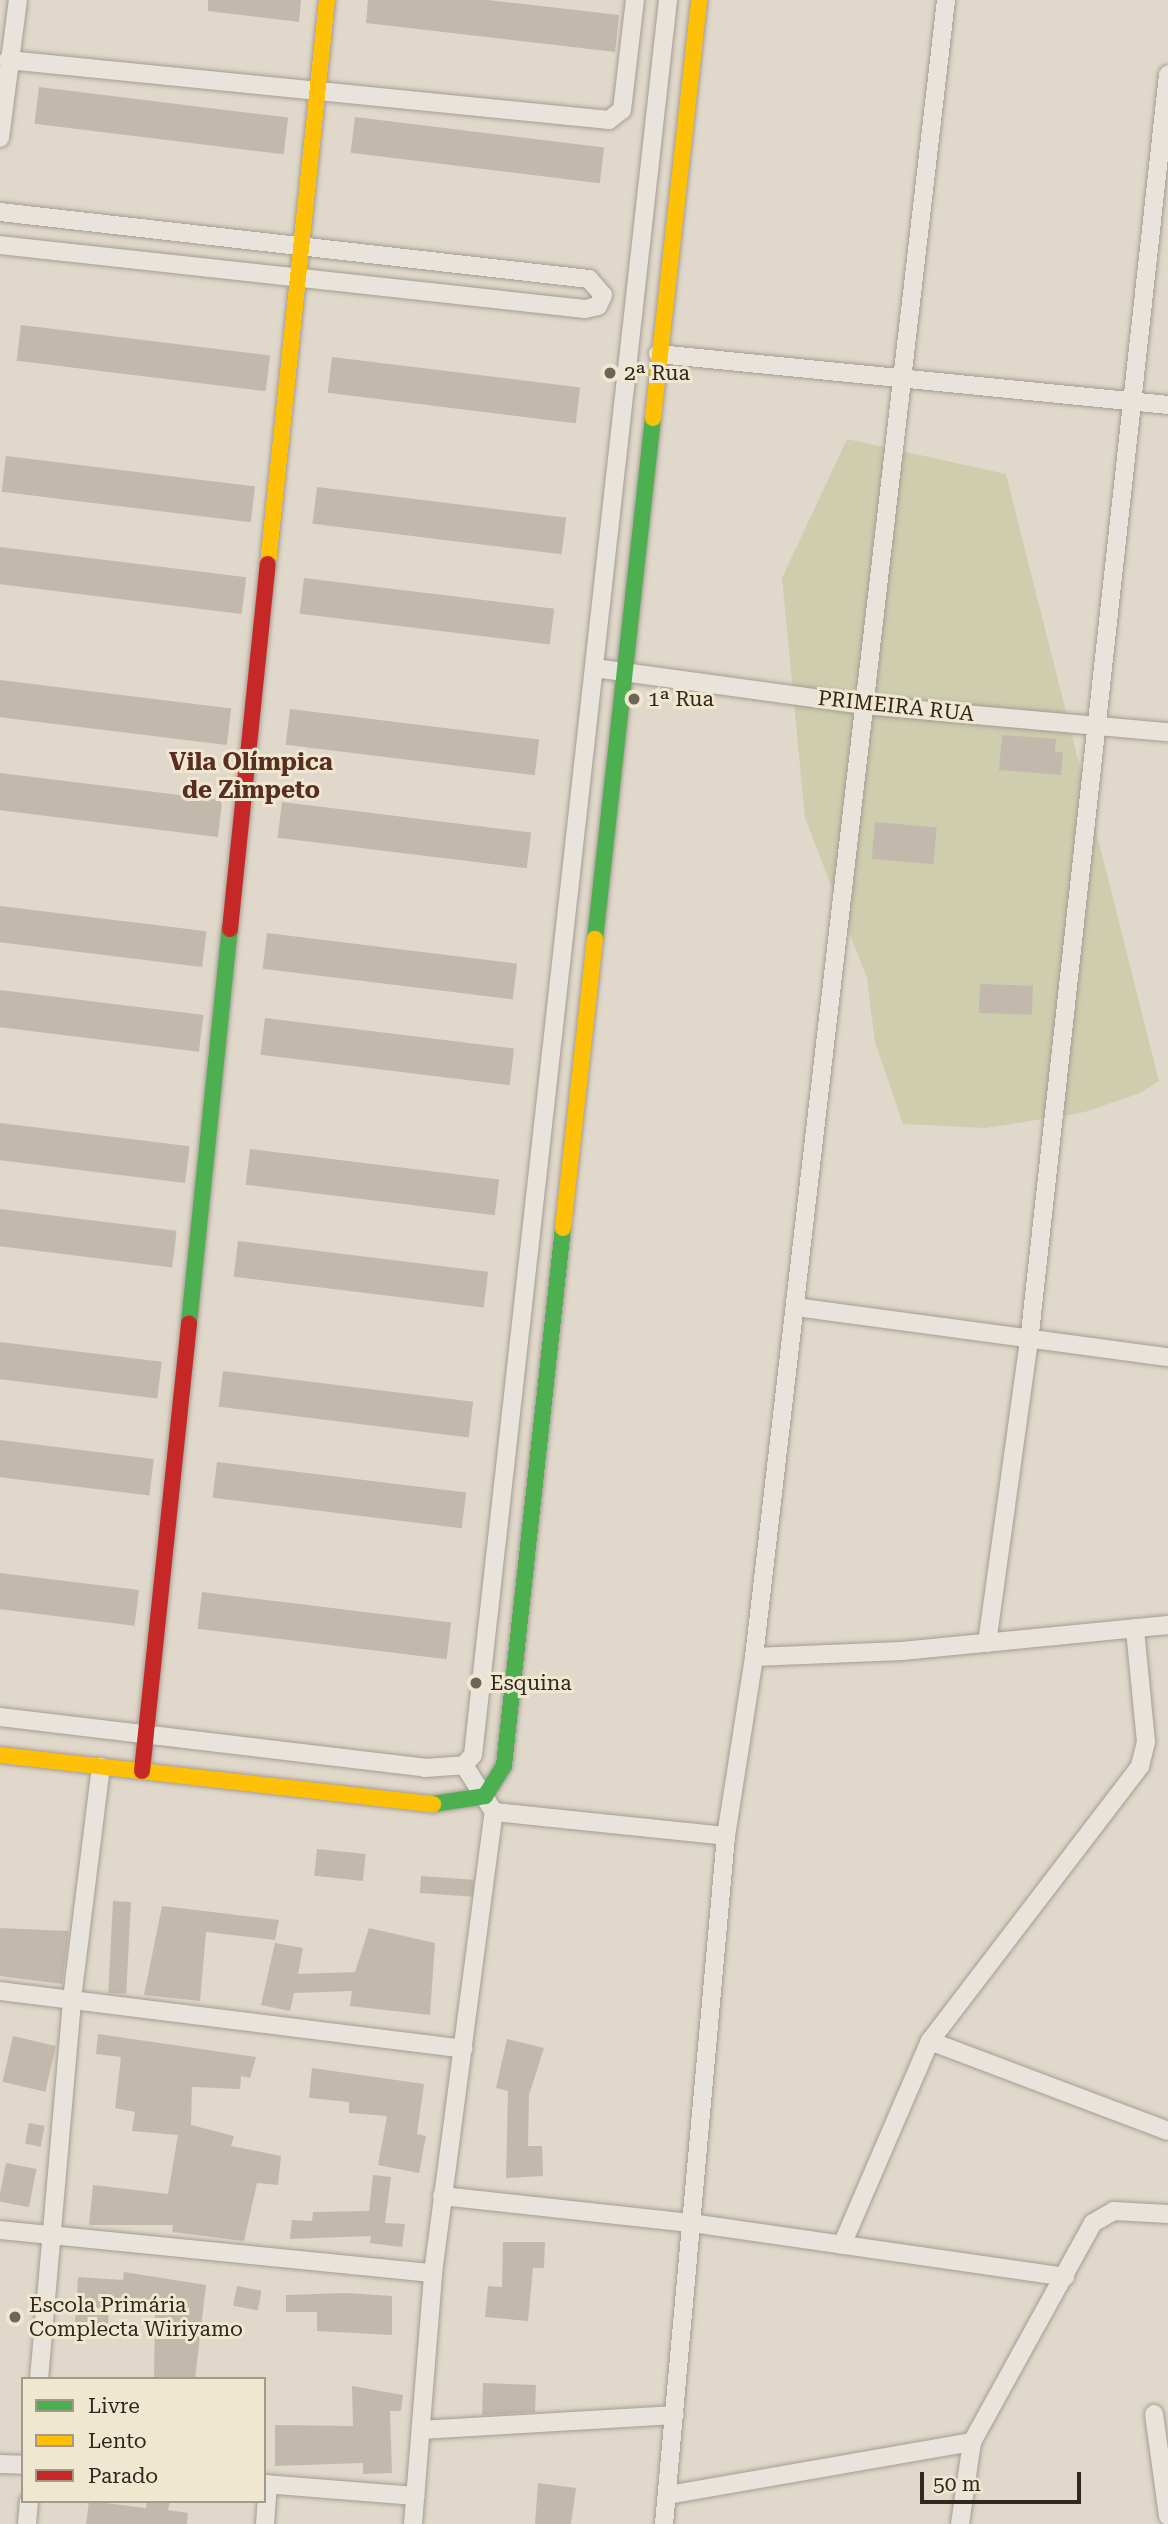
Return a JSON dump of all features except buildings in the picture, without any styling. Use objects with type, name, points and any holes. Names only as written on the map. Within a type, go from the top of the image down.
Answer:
[{"type":"street","points":[[0,138],[8,60],[18,0]]},
{"type":"street","points":[[142,1771],[327,0]]},
{"type":"street","points":[[8,60],[609,120],[622,110],[635,0]]},
{"type":"street","points":[[464,1765],[480,1728],[668,0]]},
{"type":"street","points":[[0,1755],[425,1804],[466,1803],[485,1796],[504,1765],[699,0]]},
{"type":"street","points":[[664,2524],[726,1836],[754,1657],[796,1307],[946,0]]},
{"type":"street","points":[[987,1643],[1030,1342],[1093,723],[1168,75]]},
{"type":"street","points":[[0,212],[301,251],[589,279],[603,295],[598,306],[585,309],[297,282],[0,245]]},
{"type":"street","points":[[658,354],[1168,405]]},
{"type":"street","name":"PRIMEIRA RUA","points":[[594,668],[864,705],[1093,723],[1168,732]]},
{"type":"street","points":[[796,1307],[1030,1342],[1168,1357]]},
{"type":"street","points":[[754,1657],[987,1643],[1168,1625]]},
{"type":"street","points":[[842,2245],[930,2041],[1140,1766],[1146,1742],[1135,1629]]},
{"type":"street","points":[[0,1717],[425,1768],[464,1765]]},
{"type":"street","points":[[414,2524],[433,2273],[494,1812],[464,1765]]},
{"type":"street","points":[[39,2377],[72,1999],[101,1767]]},
{"type":"street","points":[[494,1812],[726,1836]]},
{"type":"street","points":[[0,1991],[463,2049]]},
{"type":"street","points":[[930,2041],[1168,2131]]},
{"type":"street","points":[[442,2196],[691,2223],[1065,2277]]},
{"type":"street","points":[[960,2524],[972,2442],[1101,2214],[1168,2214]]},
{"type":"street","points":[[0,2230],[433,2273]]},
{"type":"street","points":[[1154,2414],[1168,2516]]},
{"type":"street","points":[[422,2430],[675,2415]]},
{"type":"street","points":[[668,2495],[972,2442]]},
{"type":"street","points":[[0,2464],[21,2465]]},
{"type":"street","points":[[266,2484],[416,2496]]},
{"type":"street","points":[[27,2524],[29,2503]]},
{"type":"street","points":[[265,2524],[266,2503]]},
{"type":"green space","points":[[847,439],[1006,474],[1159,1081],[1140,1093],[1085,1112],[986,1128],[903,1124],[875,1042],[867,978],[805,818],[782,578]]},
{"type":"traffic: fast","points":[[595,939],[653,418]]},
{"type":"traffic: fast","points":[[189,1323],[230,929]]},
{"type":"traffic: fast","points":[[433,1804],[485,1796],[504,1765],[563,1228]]},
{"type":"traffic: slow","points":[[268,564],[327,0]]},
{"type":"traffic: slow","points":[[653,418],[699,0]]},
{"type":"traffic: slow","points":[[563,1228],[595,939]]},
{"type":"traffic: slow","points":[[0,1755],[433,1804]]},
{"type":"traffic: jam","points":[[230,929],[268,564]]},
{"type":"traffic: jam","points":[[142,1771],[189,1323]]},
{"type":"place","name":"2ª Rua","points":[[610,373]]},
{"type":"place","name":"1ª Rua","points":[[634,699]]},
{"type":"place","name":"Esquina","points":[[476,1683]]},
{"type":"place","name":"Escola Primária Complecta Wiriyamo","points":[[15,2317]]},
{"type":"district","name":"Vila Olímpica de Zimpeto","points":[[251,777]]}]
